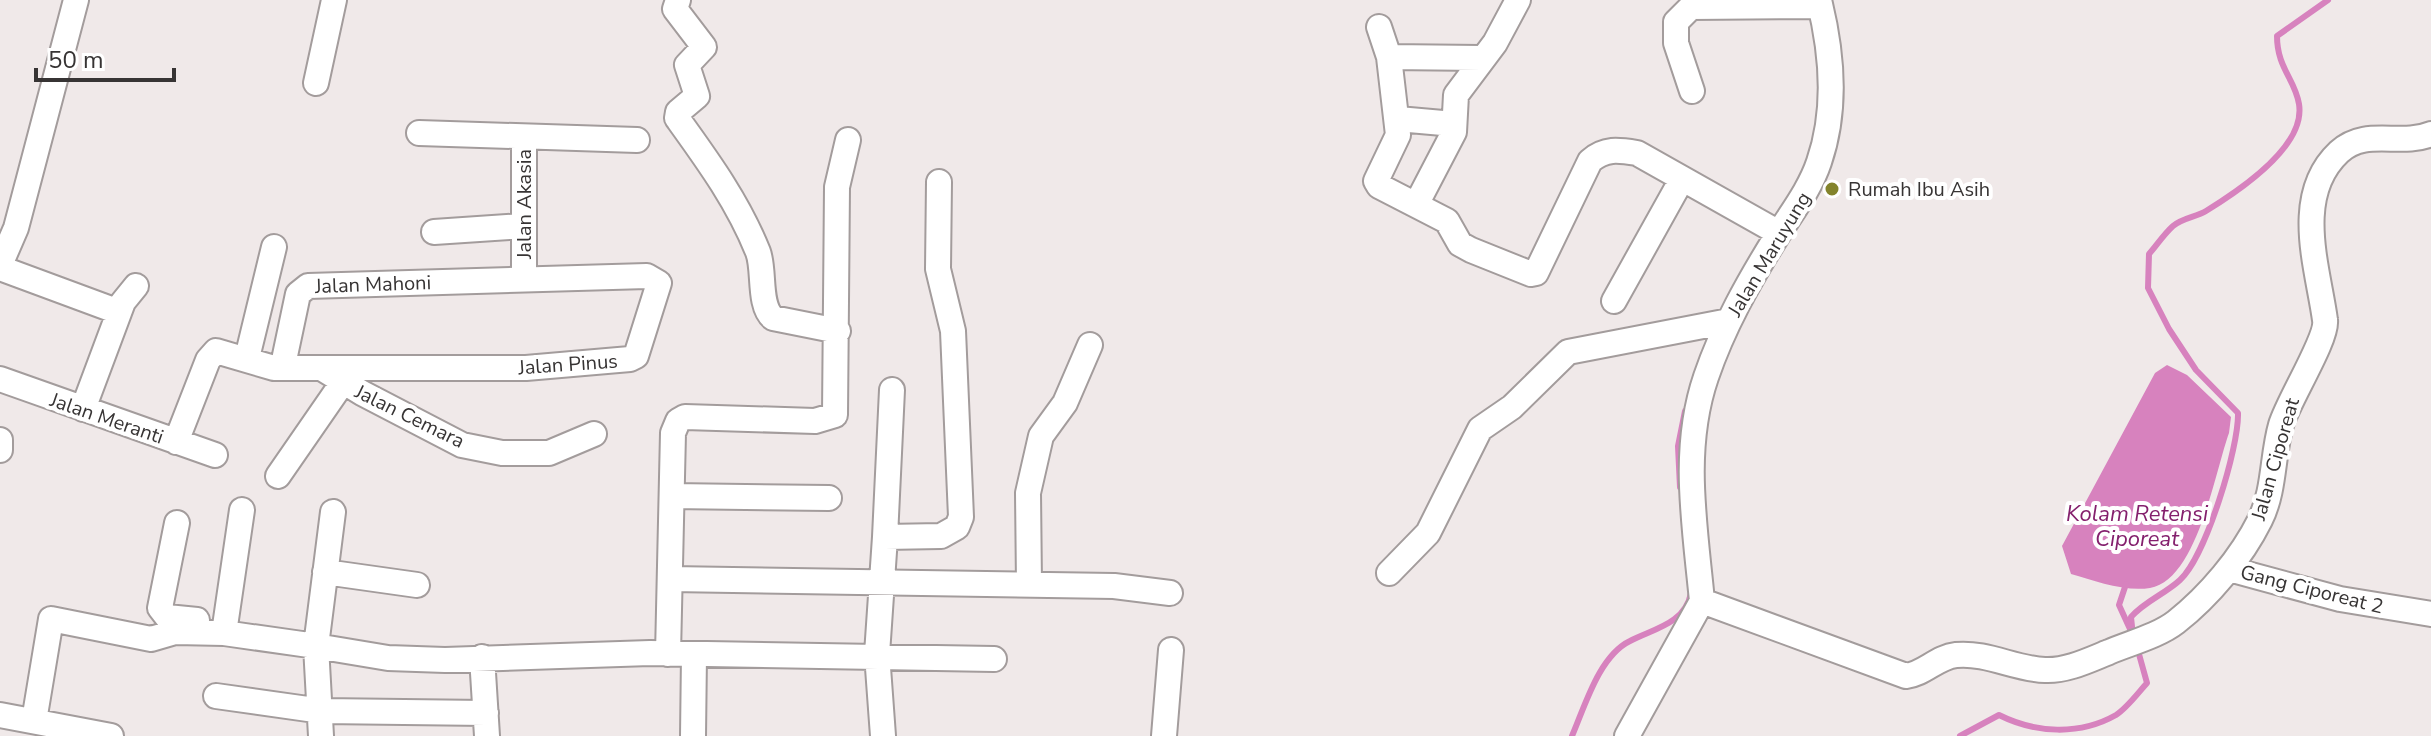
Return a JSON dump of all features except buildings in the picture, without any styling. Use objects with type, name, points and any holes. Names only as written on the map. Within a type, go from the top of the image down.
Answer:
[{"type":"street","points":[[76,0],[16,228],[0,266],[119,312]]},
{"type":"street","points":[[316,83],[334,0]]},
{"type":"street","points":[[678,0],[675,9],[704,47],[687,65],[697,96],[678,112],[677,118],[737,207],[759,254],[767,310],[773,318],[838,331]]},
{"type":"street","points":[[1417,203],[1435,173],[1454,124],[1456,95],[1500,36],[1518,0]]},
{"type":"street","points":[[1692,91],[1676,32],[1676,22],[1691,7],[1820,3]]},
{"type":"street","name":"Jalan Maruyung","points":[[1702,601],[1691,482],[1692,450],[1705,379],[1729,321],[1811,182],[1824,144],[1831,60],[1820,3]]},
{"type":"street","points":[[1379,27],[1389,57],[1398,135],[1376,181],[1379,186],[1447,221],[1460,244],[1531,274],[1539,268],[1582,174],[1597,155],[1617,149],[1637,153],[1779,233]]},
{"type":"street","points":[[1389,57],[1481,58]]},
{"type":"street","points":[[1398,119],[1454,124]]},
{"type":"street","name":"Jalan Akasia","points":[[419,133],[524,138],[524,278]]},
{"type":"street","name":"Jalan Ciporeat","points":[[1702,601],[1906,676],[1958,655],[1981,656],[2036,669],[2059,669],[2174,624],[2229,569],[2260,519],[2288,404],[2326,329],[2311,226],[2315,198],[2330,163],[2339,152],[2360,140],[2386,137],[2407,141],[2431,134]]},
{"type":"street","points":[[524,138],[637,140]]},
{"type":"street","points":[[668,654],[673,433],[678,421],[685,417],[815,421],[835,417],[837,187],[848,140]]},
{"type":"street","points":[[1614,301],[1682,179]]},
{"type":"street","points":[[885,537],[941,536],[957,527],[961,517],[953,331],[938,269],[939,182]]},
{"type":"street","points":[[434,232],[523,226]]},
{"type":"street","points":[[247,358],[274,247]]},
{"type":"street","name":"Jalan Pinus","points":[[176,442],[212,353],[219,350],[268,368],[283,365],[333,375],[573,366],[635,357],[659,292],[655,277],[524,278]]},
{"type":"street","name":"Jalan Mahoni","points":[[283,365],[298,294],[304,287],[524,278]]},
{"type":"street","points":[[83,409],[119,312],[136,286]]},
{"type":"street","points":[[1389,573],[1428,533],[1480,429],[1512,407],[1568,352],[1729,321]]},
{"type":"street","points":[[1029,584],[1028,493],[1041,436],[1065,403],[1090,345]]},
{"type":"street","points":[[278,476],[333,375]]},
{"type":"street","name":"Jalan Cemara","points":[[333,375],[462,445],[502,453],[549,453],[594,434]]},
{"type":"street","name":"Jalan Meranti","points":[[0,379],[215,455]]},
{"type":"street","points":[[883,736],[877,654],[892,390]]},
{"type":"street","points":[[0,440],[0,450]]},
{"type":"street","points":[[672,496],[829,498]]},
{"type":"street","points":[[225,627],[242,510]]},
{"type":"street","points":[[321,736],[316,646],[333,512]]},
{"type":"street","points":[[177,523],[160,603],[162,613],[167,617],[388,658],[877,654],[994,659]]},
{"type":"street","name":"Gang Ciporeat 2","points":[[2229,569],[2340,599],[2431,614]]},
{"type":"street","points":[[325,572],[417,585]]},
{"type":"street","points":[[671,579],[1114,586],[1170,593]]},
{"type":"street","points":[[1627,736],[1702,601]]},
{"type":"street","points":[[34,721],[51,619],[151,639],[175,632],[225,627]]},
{"type":"street","points":[[1164,736],[1171,650]]},
{"type":"street","points":[[693,736],[694,655]]},
{"type":"street","points":[[216,696],[322,711],[486,725],[482,657]]},
{"type":"street","points":[[0,715],[111,736]]},
{"type":"water","name":"Kolam Retensi Ciporeat","points":[[2167,365],[2187,375],[2231,417],[2210,497],[2192,546],[2166,581],[2150,588],[2120,587],[2071,574],[2062,546],[2155,373]]},
{"type":"waterway","points":[[2133,636],[2131,617],[2180,580],[2200,549],[2227,474],[2238,413],[2196,370],[2169,329],[2148,288],[2149,254],[2173,226],[2206,211],[2235,192],[2281,152],[2292,136],[2298,120],[2299,104],[2280,57],[2277,36],[2328,0]]},
{"type":"waterway","points":[[1680,487],[1678,446],[1685,411]]},
{"type":"waterway","points":[[2126,584],[2119,605],[2130,629]]},
{"type":"waterway","points":[[1572,736],[1594,683],[1610,658],[1630,641],[1675,619],[1688,603],[1691,593]]},
{"type":"waterway","points":[[1960,736],[1999,715],[2027,726],[2057,730],[2087,726],[2116,715],[2147,683],[2137,647]]},
{"type":"place","name":"Rumah Ibu Asih","points":[[1832,189]]}]
